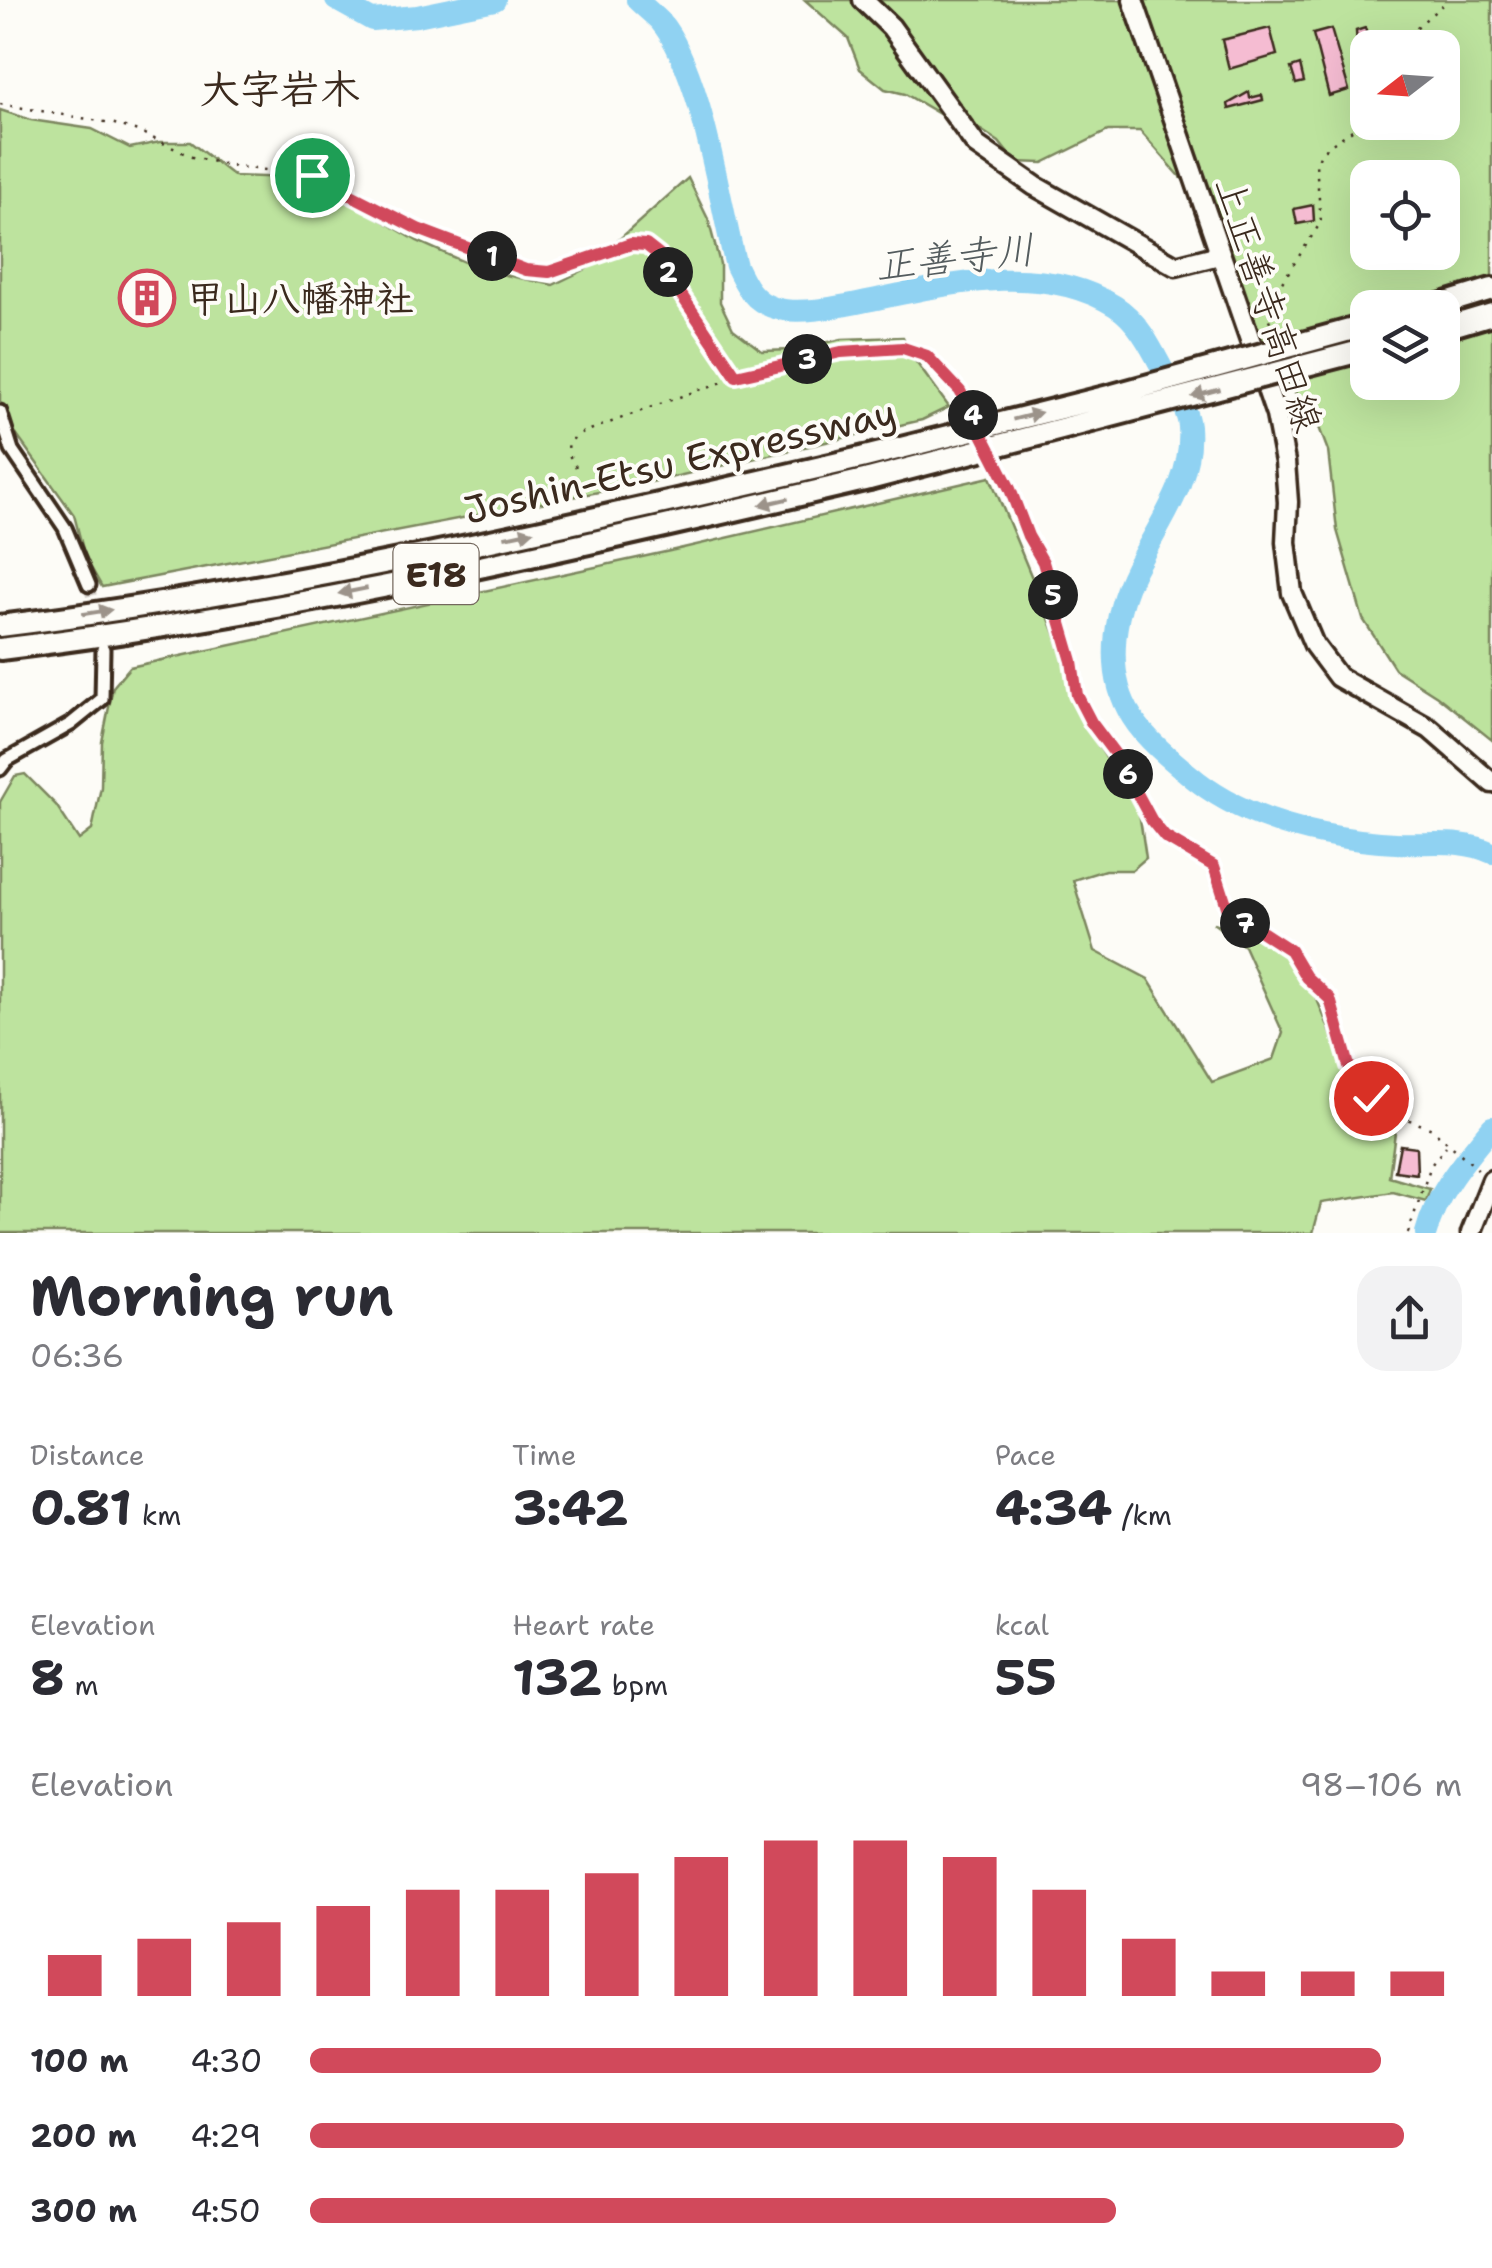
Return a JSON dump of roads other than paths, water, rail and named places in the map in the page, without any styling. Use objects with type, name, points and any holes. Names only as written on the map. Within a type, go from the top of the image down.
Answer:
[{"type":"highway","points":[[1460,299],[1492,289]]},
{"type":"highway","points":[[1460,324],[1492,314]]},
{"type":"highway","name":"Joshin-Etsu Expressway","points":[[0,626],[362,566],[864,457],[1350,330]]},
{"type":"highway","name":"Joshin-Etsu Expressway","points":[[0,649],[184,622],[590,543],[868,480],[1350,354]]},
{"type":"main road","points":[[863,0],[891,27],[976,145],[1035,186],[1176,266],[1219,255]]},
{"type":"main road","name":"上正善寺高田線","points":[[1133,0],[1276,414],[1286,475],[1286,542],[1292,593],[1314,645],[1338,677],[1430,729],[1492,782]]},
{"type":"main road","points":[[1470,1233],[1488,1178]]},
{"type":"street","points":[[0,412],[12,450],[65,528],[89,585]]},
{"type":"street","points":[[0,769],[20,751],[71,724],[102,698],[102,649]]},
{"type":"waterway","name":"正善寺川","points":[[336,0],[372,20],[417,16],[495,0]]},
{"type":"waterway","name":"正善寺川","points":[[637,0],[660,21],[687,71],[707,138],[736,266],[746,286],[761,302],[785,310],[810,310],[964,283],[1027,280],[1087,292],[1123,312],[1144,336],[1183,406],[1189,427],[1182,479],[1124,596],[1116,637],[1117,679],[1123,699],[1153,743],[1219,796],[1292,827],[1344,838],[1457,844],[1492,853]]},
{"type":"waterway","name":"正善寺川","points":[[1426,1233],[1445,1190],[1492,1127]]},
{"type":"tunnel","points":[[89,585],[101,640]]},
{"type":"place","name":"甲山八幡神社","points":[[147,298]]},
{"type":"district","name":"大字岩木","points":[[280,89]]}]
